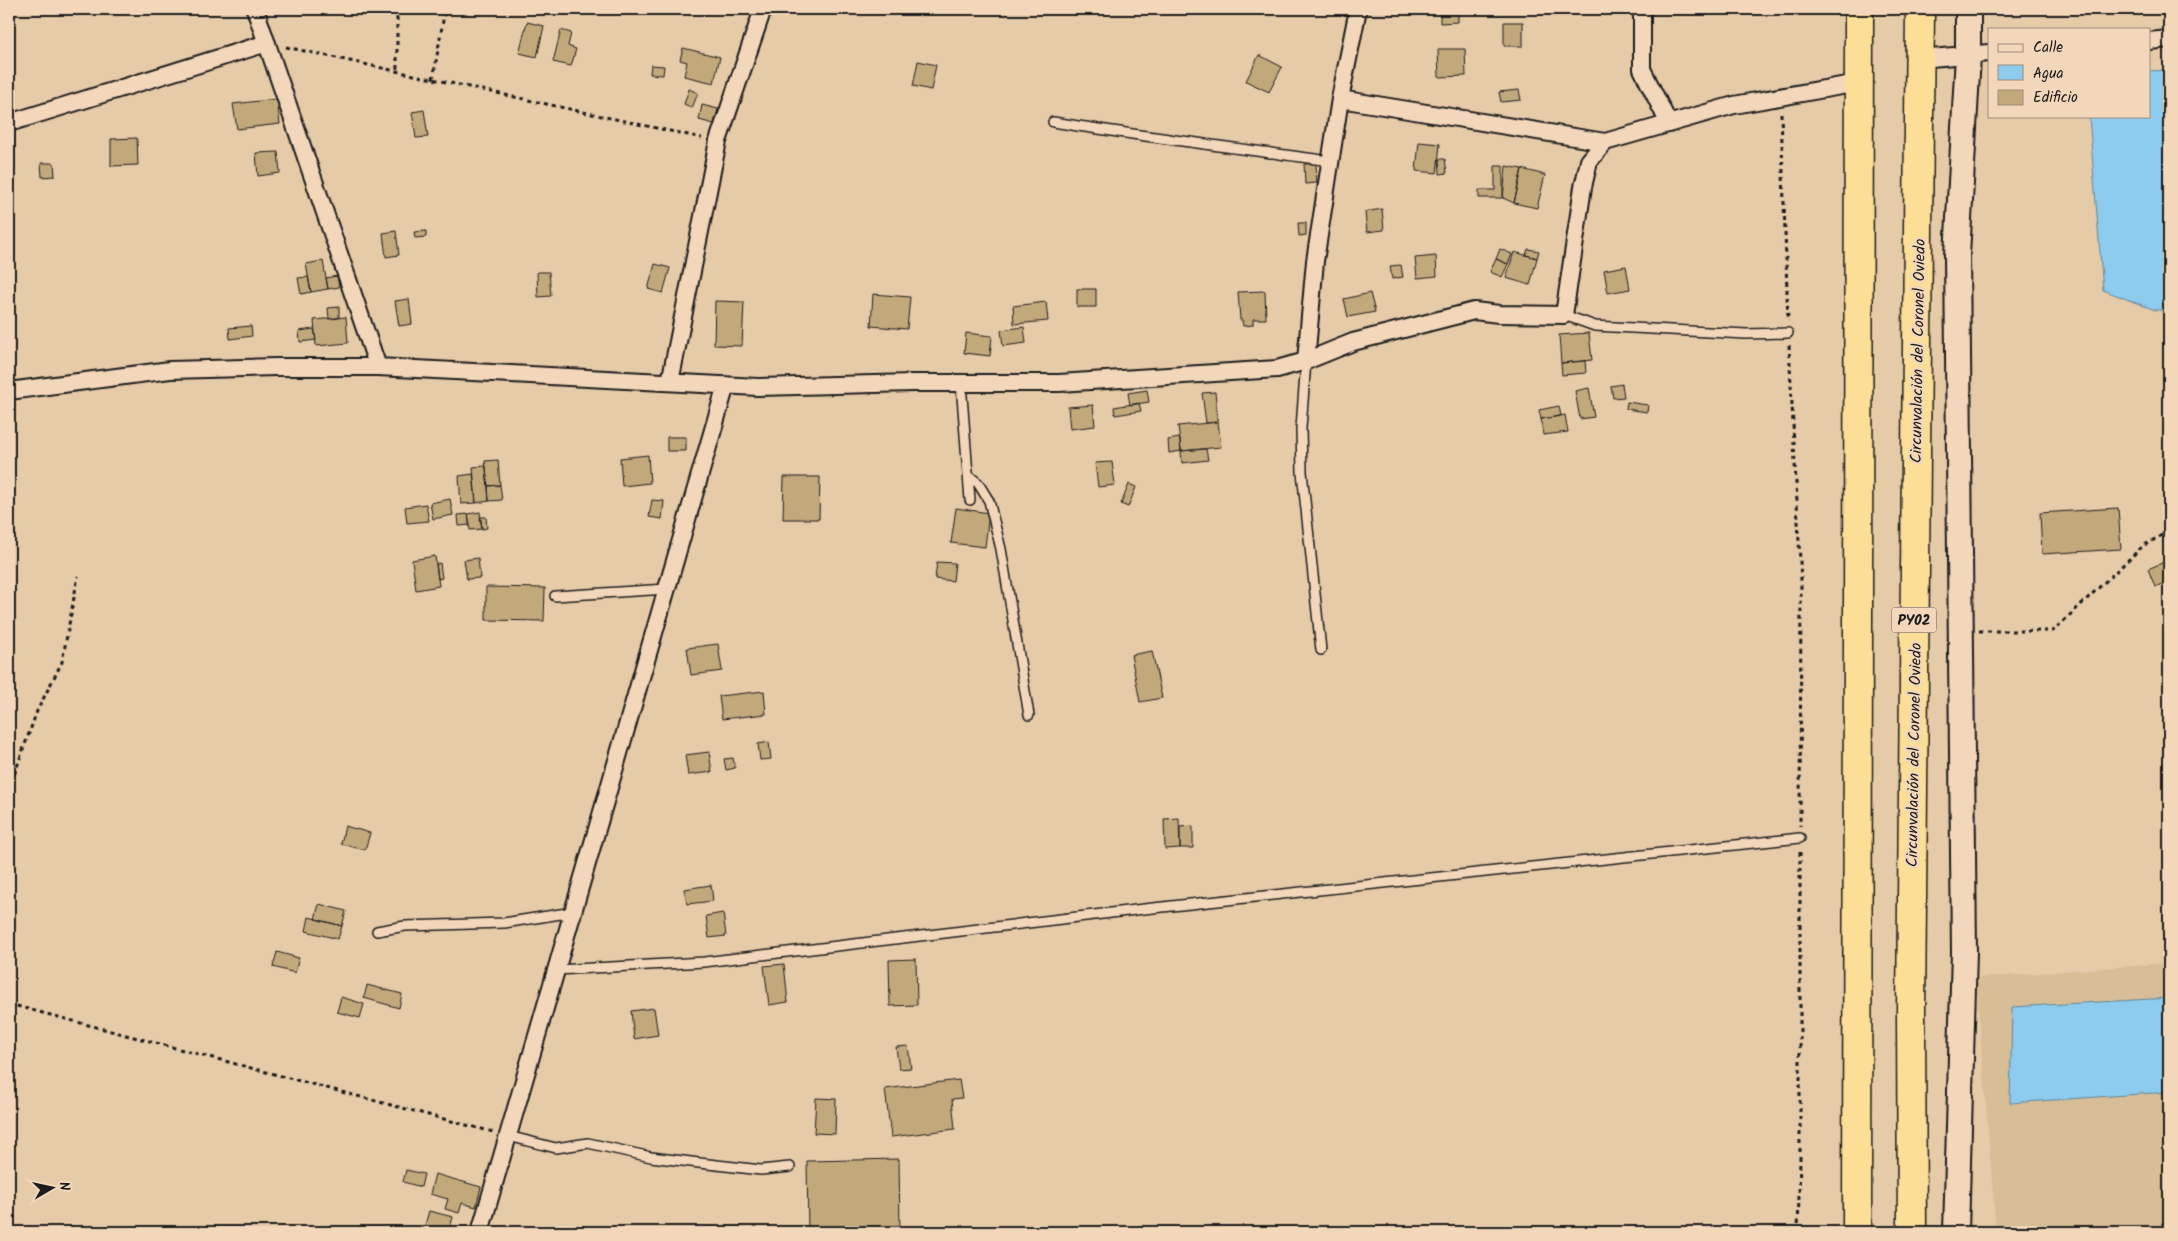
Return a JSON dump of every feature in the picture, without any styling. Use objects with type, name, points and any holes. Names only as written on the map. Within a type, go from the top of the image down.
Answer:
[{"type":"highway","points":[[1857,1232],[1859,9]]},
{"type":"highway","name":"Circunvalación del Coronel Oviedo","points":[[1912,1232],[1911,994],[1920,9]]},
{"type":"street","points":[[255,9],[378,366]]},
{"type":"street","points":[[670,382],[718,141],[763,9]]},
{"type":"street","points":[[1306,361],[1315,261],[1340,99],[1358,9]]},
{"type":"street","points":[[1642,9],[1642,68],[1668,124]]},
{"type":"street","points":[[1956,1232],[1964,952],[1958,256],[1979,54],[1968,9]]},
{"type":"street","points":[[2150,41],[2169,39]]},
{"type":"street","points":[[9,123],[267,43]]},
{"type":"street","points":[[1920,59],[1979,54]]},
{"type":"street","points":[[1340,99],[1605,142],[1734,105],[1858,83]]},
{"type":"street","points":[[9,391],[170,370],[276,366],[378,366],[758,387],[1060,383],[1277,369],[1306,361],[1353,342],[1474,310],[1499,314],[1564,315],[1583,187],[1589,161],[1605,142]]},
{"type":"street","points":[[480,1232],[726,386]]},
{"type":"lane","points":[[1053,122],[1164,140],[1225,146],[1330,161]]},
{"type":"lane","points":[[1564,315],[1595,326],[1746,334],[1788,333]]},
{"type":"lane","points":[[1306,361],[1301,428],[1302,472],[1321,650]]},
{"type":"lane","points":[[961,383],[970,500]]},
{"type":"lane","points":[[968,475],[978,483],[989,501],[1001,549],[1029,715]]},
{"type":"lane","points":[[556,596],[667,589]]},
{"type":"lane","points":[[556,970],[704,962],[1144,909],[1800,838]]},
{"type":"lane","points":[[377,931],[404,926],[504,923],[573,912]]},
{"type":"lane","points":[[508,1136],[556,1148],[588,1143],[651,1157],[699,1163],[762,1170],[790,1167]]},
{"type":"path","points":[[397,9],[397,71]]},
{"type":"path","points":[[434,79],[445,9]]},
{"type":"path","points":[[267,43],[718,141]]},
{"type":"path","points":[[1780,97],[1788,333],[1801,581],[1800,1159],[1798,1232]]},
{"type":"path","points":[[1961,631],[2053,631],[2143,546],[2169,531]]},
{"type":"path","points":[[9,789],[37,711],[62,662],[78,576]]},
{"type":"path","points":[[9,1004],[508,1136]]},
{"type":"shaded area","points":[[2169,963],[2169,1232],[1996,1232],[1976,978]]},
{"type":"water","points":[[2169,70],[2169,310],[2155,310],[2103,290],[2089,118],[2150,118],[2150,71]]},
{"type":"water","points":[[2169,998],[2169,1092],[2010,1103],[2012,1007]]},
{"type":"building","points":[[1458,9],[1458,22],[1440,23],[1440,10]]},
{"type":"building","points":[[527,22],[544,26],[537,57],[519,53]]},
{"type":"building","points":[[1504,22],[1523,22],[1523,46],[1504,46]]},
{"type":"building","points":[[561,30],[571,33],[568,46],[576,49],[571,66],[553,62]]},
{"type":"building","points":[[683,48],[720,57],[714,83],[684,76],[687,62],[680,60]]},
{"type":"building","points":[[1438,49],[1465,49],[1466,76],[1439,77]]},
{"type":"building","points":[[1259,55],[1282,67],[1269,92],[1246,81]]},
{"type":"building","points":[[918,61],[936,65],[931,90],[913,86]]},
{"type":"building","points":[[651,65],[664,66],[663,75],[650,74]]},
{"type":"building","points":[[689,89],[698,93],[692,108],[684,104]]},
{"type":"building","points":[[1519,90],[1521,100],[1501,102],[1499,92]]},
{"type":"building","points":[[277,99],[280,124],[237,129],[233,104]]},
{"type":"building","points":[[702,105],[718,109],[714,124],[699,120]]},
{"type":"building","points":[[424,110],[428,137],[416,138],[412,112]]},
{"type":"building","points":[[9,134],[14,134],[14,155],[9,155]]},
{"type":"building","points":[[137,138],[138,165],[111,166],[111,139]]},
{"type":"building","points":[[1419,142],[1440,144],[1437,173],[1416,171]]},
{"type":"building","points":[[278,152],[280,173],[258,176],[256,153]]},
{"type":"building","points":[[1439,159],[1445,159],[1447,173],[1440,174]]},
{"type":"building","points":[[41,163],[54,163],[55,176],[42,177]]},
{"type":"building","points":[[1304,164],[1316,164],[1317,183],[1305,184]]},
{"type":"building","points":[[1495,166],[1503,166],[1503,198],[1479,198],[1479,190],[1495,190]]},
{"type":"building","points":[[1506,166],[1522,169],[1514,203],[1503,198]]},
{"type":"building","points":[[1522,169],[1545,175],[1537,208],[1514,203]]},
{"type":"building","points":[[1382,209],[1384,230],[1367,232],[1365,212]]},
{"type":"building","points":[[1298,223],[1306,223],[1306,235],[1299,236]]},
{"type":"building","points":[[396,231],[399,255],[386,257],[383,233]]},
{"type":"building","points":[[426,231],[426,237],[415,238],[414,232]]},
{"type":"building","points":[[1500,249],[1512,254],[1508,264],[1496,259]]},
{"type":"building","points":[[1528,249],[1539,251],[1537,258],[1526,255]]},
{"type":"building","points":[[1514,252],[1537,258],[1530,285],[1506,278]]},
{"type":"building","points":[[1436,256],[1437,276],[1417,278],[1415,258]]},
{"type":"building","points":[[1496,259],[1508,264],[1502,277],[1490,272]]},
{"type":"building","points":[[323,261],[328,289],[311,292],[306,264]]},
{"type":"building","points":[[655,264],[670,268],[663,293],[648,289]]},
{"type":"building","points":[[1401,265],[1403,277],[1392,279],[1390,266]]},
{"type":"building","points":[[1626,266],[1630,289],[1608,293],[1604,270]]},
{"type":"building","points":[[537,272],[549,272],[551,296],[538,297]]},
{"type":"building","points":[[337,276],[339,287],[328,289],[326,278]]},
{"type":"building","points":[[308,277],[311,292],[301,294],[298,278]]},
{"type":"building","points":[[1077,289],[1096,289],[1096,307],[1077,307]]},
{"type":"building","points":[[1265,291],[1266,319],[1253,319],[1253,325],[1243,326],[1242,320],[1240,320],[1238,292]]},
{"type":"building","points":[[1370,293],[1375,312],[1348,317],[1344,299]]},
{"type":"building","points":[[873,294],[910,297],[907,329],[871,326]]},
{"type":"building","points":[[409,299],[412,324],[399,326],[395,301]]},
{"type":"building","points":[[715,301],[744,302],[742,346],[714,345]]},
{"type":"building","points":[[1046,302],[1048,321],[1014,324],[1013,306]]},
{"type":"building","points":[[339,307],[339,318],[329,319],[328,308]]},
{"type":"building","points":[[346,317],[348,343],[316,346],[314,320]]},
{"type":"building","points":[[251,326],[252,336],[230,339],[229,328]]},
{"type":"building","points":[[1024,327],[1026,343],[1003,346],[1001,330]]},
{"type":"building","points":[[314,329],[316,340],[300,342],[299,331]]},
{"type":"building","points":[[966,333],[992,336],[990,356],[964,353]]},
{"type":"building","points":[[1589,333],[1592,360],[1561,363],[1559,335]]},
{"type":"building","points":[[1585,361],[1586,373],[1562,375],[1561,363]]},
{"type":"building","points":[[1622,384],[1624,397],[1613,398],[1611,386]]},
{"type":"building","points":[[1589,388],[1594,417],[1580,419],[1575,391]]},
{"type":"building","points":[[1147,390],[1149,402],[1130,405],[1128,393]]},
{"type":"building","points":[[1215,392],[1218,422],[1206,423],[1202,393]]},
{"type":"building","points":[[1627,402],[1648,405],[1647,412],[1626,409]]},
{"type":"building","points":[[1139,403],[1141,411],[1115,415],[1114,407]]},
{"type":"building","points":[[1093,405],[1095,426],[1070,429],[1068,407]]},
{"type":"building","points":[[1559,406],[1561,416],[1541,419],[1539,410]]},
{"type":"building","points":[[1565,415],[1568,432],[1543,435],[1541,419]]},
{"type":"building","points":[[1218,422],[1221,447],[1181,451],[1178,426]]},
{"type":"building","points":[[667,437],[686,437],[686,451],[667,451]]},
{"type":"building","points":[[1180,438],[1181,451],[1169,453],[1168,440]]},
{"type":"building","points":[[1206,449],[1208,460],[1182,463],[1181,451]]},
{"type":"building","points":[[648,455],[650,483],[622,486],[620,458]]},
{"type":"building","points":[[498,460],[500,485],[488,486],[485,461]]},
{"type":"building","points":[[1112,462],[1115,485],[1098,487],[1095,463]]},
{"type":"building","points":[[486,466],[489,501],[476,503],[473,467]]},
{"type":"building","points":[[473,474],[476,503],[461,504],[459,476]]},
{"type":"building","points":[[784,477],[820,477],[819,519],[783,519]]},
{"type":"building","points":[[1129,484],[1136,487],[1128,507],[1121,504]]},
{"type":"building","points":[[500,485],[502,500],[489,501],[488,486]]},
{"type":"building","points":[[450,499],[453,515],[433,519],[430,503]]},
{"type":"building","points":[[652,500],[664,501],[662,519],[649,517]]},
{"type":"building","points":[[426,504],[429,521],[407,523],[405,507]]},
{"type":"building","points":[[956,508],[989,513],[985,547],[951,543]]},
{"type":"building","points":[[2118,508],[2121,549],[2042,554],[2040,513]]},
{"type":"building","points":[[480,512],[482,529],[470,530],[468,514]]},
{"type":"building","points":[[468,514],[470,525],[459,526],[458,515]]},
{"type":"building","points":[[480,517],[486,517],[487,528],[482,529]]},
{"type":"building","points":[[435,556],[439,586],[416,590],[412,560]]},
{"type":"building","points":[[478,558],[480,578],[467,579],[464,560]]},
{"type":"building","points":[[2169,560],[2169,581],[2155,587],[2148,569]]},
{"type":"building","points":[[937,562],[955,563],[953,581],[935,579]]},
{"type":"building","points":[[440,563],[442,578],[438,579],[436,564]]},
{"type":"building","points":[[486,587],[545,588],[544,621],[486,620]]},
{"type":"building","points":[[718,644],[722,671],[691,675],[687,648]]},
{"type":"building","points":[[1152,651],[1162,698],[1140,702],[1131,655]]},
{"type":"building","points":[[764,691],[766,714],[722,719],[719,696]]},
{"type":"building","points":[[769,742],[771,759],[760,760],[758,744]]},
{"type":"building","points":[[709,752],[712,772],[688,775],[685,755]]},
{"type":"building","points":[[733,758],[735,768],[726,770],[724,759]]},
{"type":"building","points":[[1179,818],[1180,848],[1165,849],[1164,819]]},
{"type":"building","points":[[345,826],[370,833],[365,850],[341,844]]},
{"type":"building","points":[[1193,826],[1193,848],[1180,848],[1180,827]]},
{"type":"building","points":[[711,885],[713,901],[687,904],[684,889]]},
{"type":"building","points":[[319,904],[346,911],[342,926],[315,919]]},
{"type":"building","points":[[723,913],[726,936],[709,938],[706,916]]},
{"type":"building","points":[[309,917],[342,926],[338,939],[306,931]]},
{"type":"building","points":[[277,952],[299,958],[295,973],[273,967]]},
{"type":"building","points":[[916,959],[917,1005],[890,1006],[889,960]]},
{"type":"building","points":[[784,964],[788,1002],[769,1005],[764,966]]},
{"type":"building","points":[[367,985],[402,994],[399,1008],[364,998]]},
{"type":"building","points":[[341,997],[364,1004],[360,1018],[337,1012]]},
{"type":"building","points":[[654,1008],[658,1035],[634,1039],[631,1011]]},
{"type":"building","points":[[908,1046],[911,1068],[899,1069],[896,1047]]},
{"type":"building","points":[[959,1080],[962,1098],[952,1099],[955,1129],[891,1137],[885,1089]]},
{"type":"building","points":[[816,1098],[836,1099],[835,1134],[814,1133]]},
{"type":"building","points":[[899,1159],[900,1232],[808,1232],[807,1161]]},
{"type":"building","points":[[406,1170],[424,1174],[421,1187],[403,1182]]},
{"type":"building","points":[[435,1174],[481,1187],[476,1207],[462,1203],[459,1213],[445,1209],[448,1199],[430,1194]]},
{"type":"building","points":[[429,1211],[453,1217],[449,1232],[423,1232]]}]
